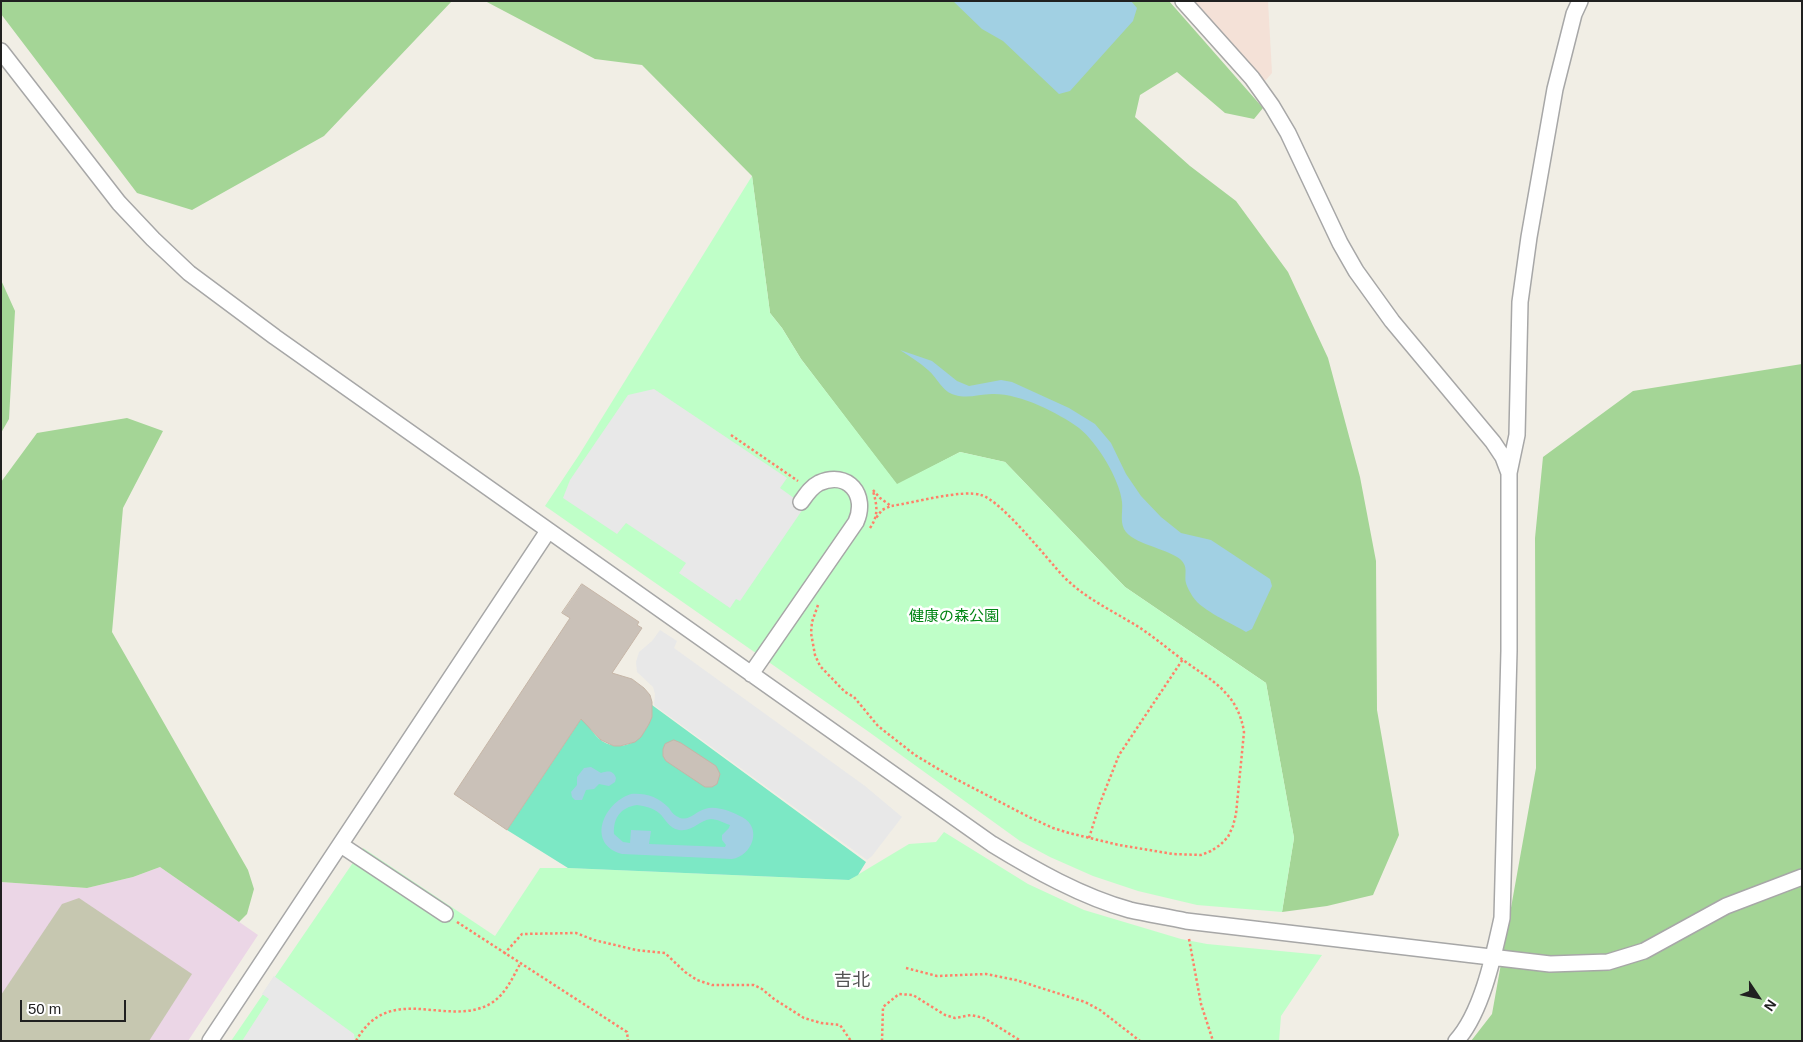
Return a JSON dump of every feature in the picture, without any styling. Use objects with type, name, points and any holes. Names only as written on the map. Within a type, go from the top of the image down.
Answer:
[{"type":"street","points":[[1183,1],[1252,78],[1272,106],[1288,133],[1340,243],[1356,271],[1392,321],[1493,442],[1503,457],[1509,473]]},
{"type":"street","points":[[1456,1041],[1476,1010],[1494,957],[1502,918],[1509,651],[1509,473],[1517,435],[1520,302],[1555,89],[1574,14],[1580,1]]},
{"type":"street","points":[[1,51],[119,203],[189,273],[275,337],[992,844],[1037,871],[1081,892],[1128,909],[1186,921],[1550,964],[1608,962],[1644,951],[1726,906],[1802,876]]},
{"type":"street","points":[[751,674],[856,522],[861,508],[860,499],[852,487],[842,481],[833,480],[818,483],[801,502]]},
{"type":"street","points":[[210,1041],[548,531]]},
{"type":"street","points":[[340,844],[445,914]]},
{"type":"path","points":[[731,436],[798,481]]},
{"type":"path","points":[[794,487],[803,476]]},
{"type":"path","points":[[868,484],[880,498],[891,506]]},
{"type":"path","points":[[872,489],[877,511],[876,518]]},
{"type":"path","points":[[820,601],[812,622],[812,643],[820,666],[845,692],[854,697],[878,726],[914,755],[950,776],[1053,828],[1089,838],[1173,854],[1201,855],[1220,845],[1228,837],[1234,826],[1236,814],[1243,741],[1242,720],[1232,699],[1224,689],[1157,639],[1103,607],[1076,588],[1002,509],[982,495],[963,494],[891,506],[882,510],[867,532]]},
{"type":"path","points":[[1089,838],[1100,803],[1120,755],[1128,740],[1183,659]]},
{"type":"path","points":[[445,914],[627,1032],[628,1041]]},
{"type":"path","points":[[504,954],[522,934],[576,934],[636,950],[665,953],[685,972],[697,980],[712,985],[754,985],[804,1018],[821,1023],[840,1024],[851,1041]]},
{"type":"path","points":[[1189,939],[1201,1004],[1213,1041]]},
{"type":"path","points":[[356,1041],[360,1033],[375,1019],[392,1010],[404,1008],[466,1011],[490,1004],[502,993],[520,964]]},
{"type":"path","points":[[906,968],[937,976],[986,974],[1016,980],[1086,1002],[1100,1010],[1140,1041]]},
{"type":"path","points":[[882,1041],[884,1006],[899,994],[913,995],[950,1017],[971,1016],[984,1018],[1022,1041]]},
{"type":"shaded area","points":[[1192,1],[1268,1],[1272,73],[1265,81]]},
{"type":"shaded area","points":[[654,389],[787,478],[780,488],[805,506],[740,601],[736,599],[730,608],[679,573],[686,563],[626,523],[617,534],[563,498],[570,480],[628,395]]},
{"type":"shaded area","points":[[660,630],[677,641],[674,648],[865,786],[902,817],[872,856],[867,860],[654,705],[655,694],[653,687],[637,672],[636,662],[639,652],[652,641]]},
{"type":"shaded area","points":[[160,867],[258,935],[188,1041],[1,1041],[1,882],[87,888],[133,877]]},
{"type":"shaded area","points":[[79,898],[192,974],[149,1041],[1,1041],[1,995],[62,904]]},
{"type":"shaded area","points":[[274,976],[354,1034],[355,1041],[242,1041],[269,999],[262,994]]},
{"type":"green space","points":[[1,1],[452,1],[324,136],[192,210],[137,193],[1,14]]},
{"type":"green space","points":[[485,1],[1169,1],[1263,108],[1254,119],[1225,113],[1177,72],[1140,95],[1135,117],[1190,166],[1236,201],[1288,272],[1328,358],[1360,477],[1376,561],[1377,710],[1399,835],[1373,895],[1327,906],[1282,912],[1294,838],[1266,683],[1125,587],[1005,462],[960,452],[897,485],[801,359],[782,328],[770,313],[752,176],[642,65],[595,59]]},
{"type":"green space","name":"健康の森公園","points":[[752,176],[770,313],[782,328],[801,359],[897,484],[960,452],[1005,462],[1125,587],[1266,683],[1294,838],[1282,912],[1197,905],[1138,891],[1093,876],[1020,841],[869,732],[545,506],[579,455]]},
{"type":"green space","points":[[1,280],[15,311],[9,419],[1,433]]},
{"type":"green space","points":[[1802,364],[1802,1041],[1471,1041],[1492,1014],[1536,768],[1535,538],[1543,457],[1633,391]]},
{"type":"green space","points":[[127,418],[163,431],[123,508],[112,632],[248,870],[254,889],[247,914],[239,922],[160,867],[133,877],[87,888],[1,882],[1,482],[37,433]]},
{"type":"green space","points":[[652,705],[866,862],[858,875],[849,880],[568,868],[507,830],[583,716],[599,739],[612,745],[621,746],[630,744],[643,732],[651,715]]},
{"type":"green space","points":[[944,832],[1028,884],[1084,910],[1181,939],[1207,944],[1322,955],[1281,1016],[1279,1041],[231,1041],[363,848],[495,936],[540,868],[849,880],[909,844],[936,842]]},
{"type":"water","points":[[953,1],[1131,1],[1137,8],[1133,21],[1070,91],[1059,94],[1003,41],[982,29]]},
{"type":"water","points":[[900,350],[932,361],[957,381],[969,386],[1001,380],[1012,382],[1069,408],[1095,424],[1111,443],[1126,474],[1141,496],[1161,517],[1181,533],[1211,540],[1270,579],[1272,586],[1252,629],[1246,632],[1203,607],[1193,597],[1188,588],[1185,568],[1180,559],[1128,534],[1123,526],[1122,502],[1117,483],[1100,452],[1079,428],[1049,410],[1026,400],[1003,395],[992,394],[964,397],[950,393],[943,388],[928,370]]},
{"type":"water","points":[[591,767],[601,773],[612,772],[616,778],[615,782],[609,786],[599,784],[594,789],[586,790],[582,800],[575,800],[571,792],[577,785],[577,777],[584,768]]},
{"type":"water","points":[[631,794],[651,796],[665,804],[672,813],[684,819],[709,808],[734,813],[748,822],[752,828],[752,841],[745,853],[732,859],[622,854],[611,849],[604,842],[602,833],[602,824],[606,814],[621,799]],"holes":[[[637,805],[649,807],[657,811],[670,825],[679,830],[692,828],[703,821],[711,819],[730,825],[722,835],[722,840],[726,845],[725,847],[649,844],[651,831],[631,830],[630,843],[623,842],[614,834],[615,823],[622,811]]]},
{"type":"building","points":[[582,584],[639,622],[637,625],[642,628],[612,673],[632,679],[644,688],[650,695],[652,702],[652,717],[641,737],[635,742],[620,746],[614,746],[601,740],[581,719],[507,830],[454,794],[570,618],[562,613]]},
{"type":"building","points":[[674,740],[716,766],[720,774],[717,784],[712,787],[705,787],[666,761],[663,756],[663,749],[665,744]]},
{"type":"district","name":"吉北","points":[[852,981]]}]
